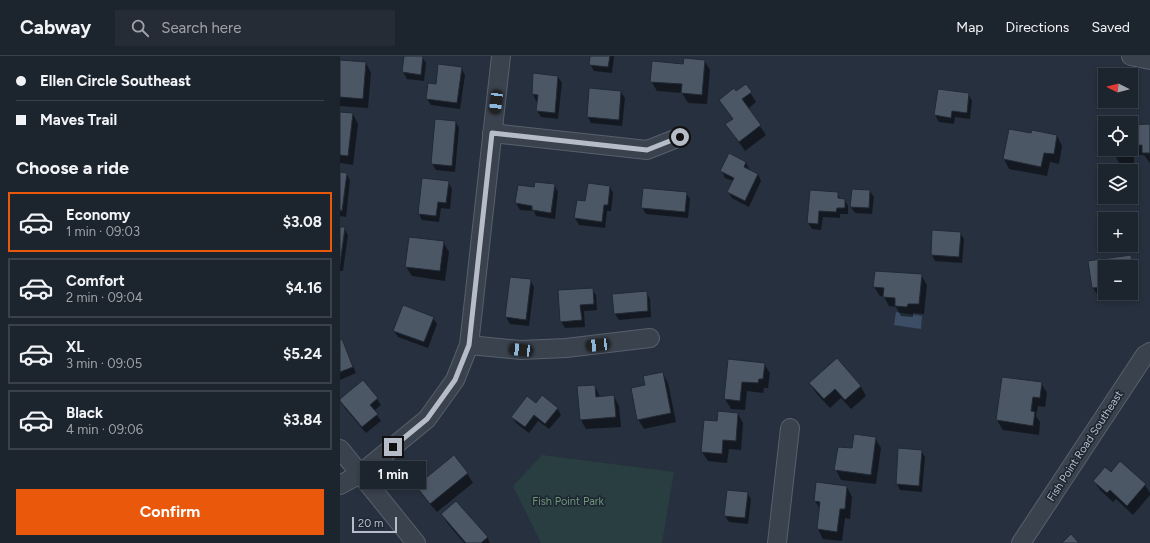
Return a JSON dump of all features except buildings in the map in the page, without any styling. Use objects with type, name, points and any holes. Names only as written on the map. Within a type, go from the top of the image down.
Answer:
[{"type":"street","points":[[340,484],[360,474],[427,419],[455,380],[469,345],[501,56]]},
{"type":"street","points":[[1131,56],[1150,60]]},
{"type":"street","points":[[492,133],[647,150],[680,137]]},
{"type":"street","points":[[469,345],[521,350],[566,348],[650,338]]},
{"type":"street","name":"Fish Point Road Southeast","points":[[1021,543],[1145,355],[1150,352]]},
{"type":"street","points":[[777,543],[790,428]]},
{"type":"street","points":[[340,449],[416,543]]},
{"type":"green space","name":"Fish Point Park","points":[[542,455],[674,472],[662,543],[541,543],[513,486]]},
{"type":"water","points":[[896,312],[922,316],[921,329],[894,325]]},
{"type":"route","points":[[393,447],[427,419],[455,380],[469,345],[492,133],[647,150],[680,137]]}]
